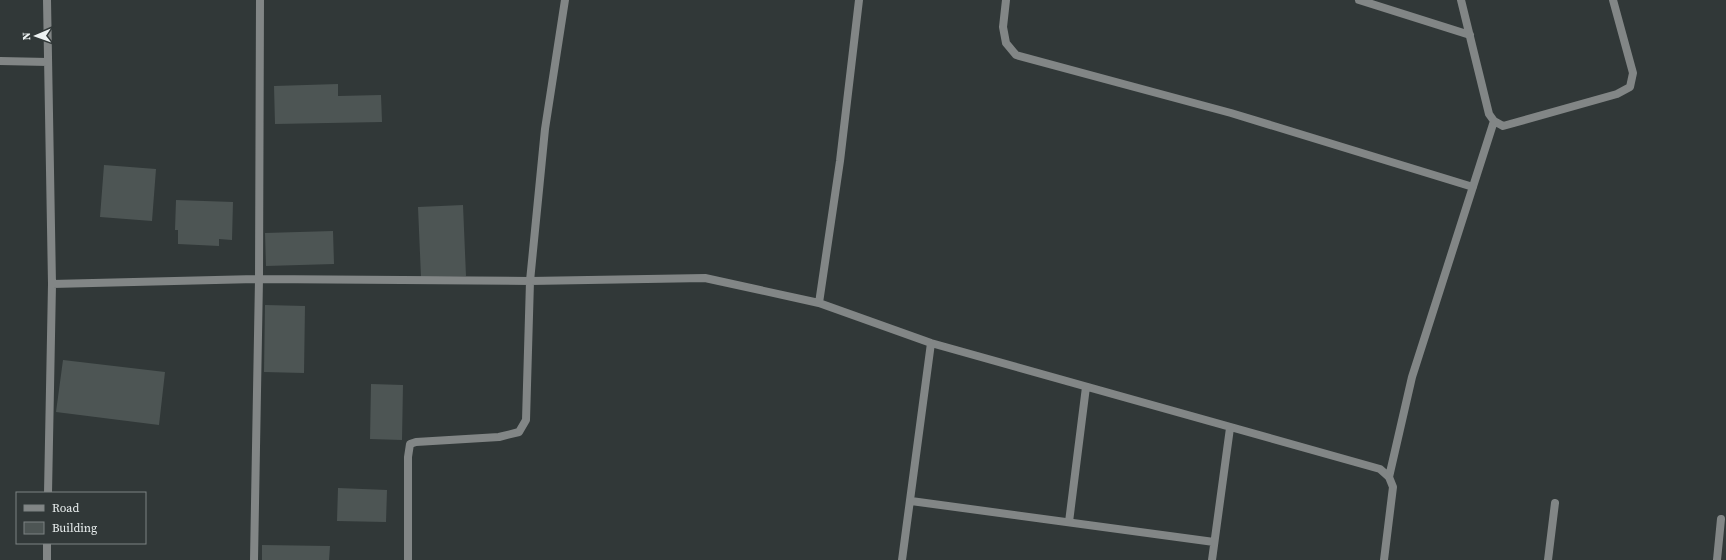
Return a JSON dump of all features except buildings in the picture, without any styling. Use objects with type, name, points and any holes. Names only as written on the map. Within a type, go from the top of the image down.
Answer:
[{"type":"street","points":[[47,0],[52,284],[48,492]]},
{"type":"street","points":[[254,560],[259,279],[260,0]]},
{"type":"street","points":[[408,560],[408,457],[410,444],[416,442],[499,437],[519,432],[526,420],[530,280],[545,129],[565,0]]},
{"type":"street","points":[[820,303],[840,161],[859,0]]},
{"type":"street","points":[[1006,0],[1002,27],[1006,43],[1016,55],[1231,113],[1473,187]]},
{"type":"street","points":[[1359,0],[1470,35]]},
{"type":"street","points":[[1461,0],[1489,114],[1494,121],[1503,126],[1617,94],[1630,87],[1633,73],[1613,0]]},
{"type":"street","points":[[0,61],[48,62]]},
{"type":"street","points":[[1389,477],[1412,377],[1494,121]]},
{"type":"street","points":[[52,284],[259,279],[530,280],[705,278],[820,303],[931,343],[1086,388],[1380,469],[1389,477],[1393,487],[1384,560]]},
{"type":"street","points":[[902,560],[931,343]]},
{"type":"street","points":[[1069,522],[1086,388]]},
{"type":"street","points":[[1212,560],[1230,428]]},
{"type":"street","points":[[911,501],[1214,542]]},
{"type":"street","points":[[1548,560],[1555,503]]},
{"type":"street","points":[[1717,560],[1721,519]]},
{"type":"street","points":[[47,544],[47,560]]}]
